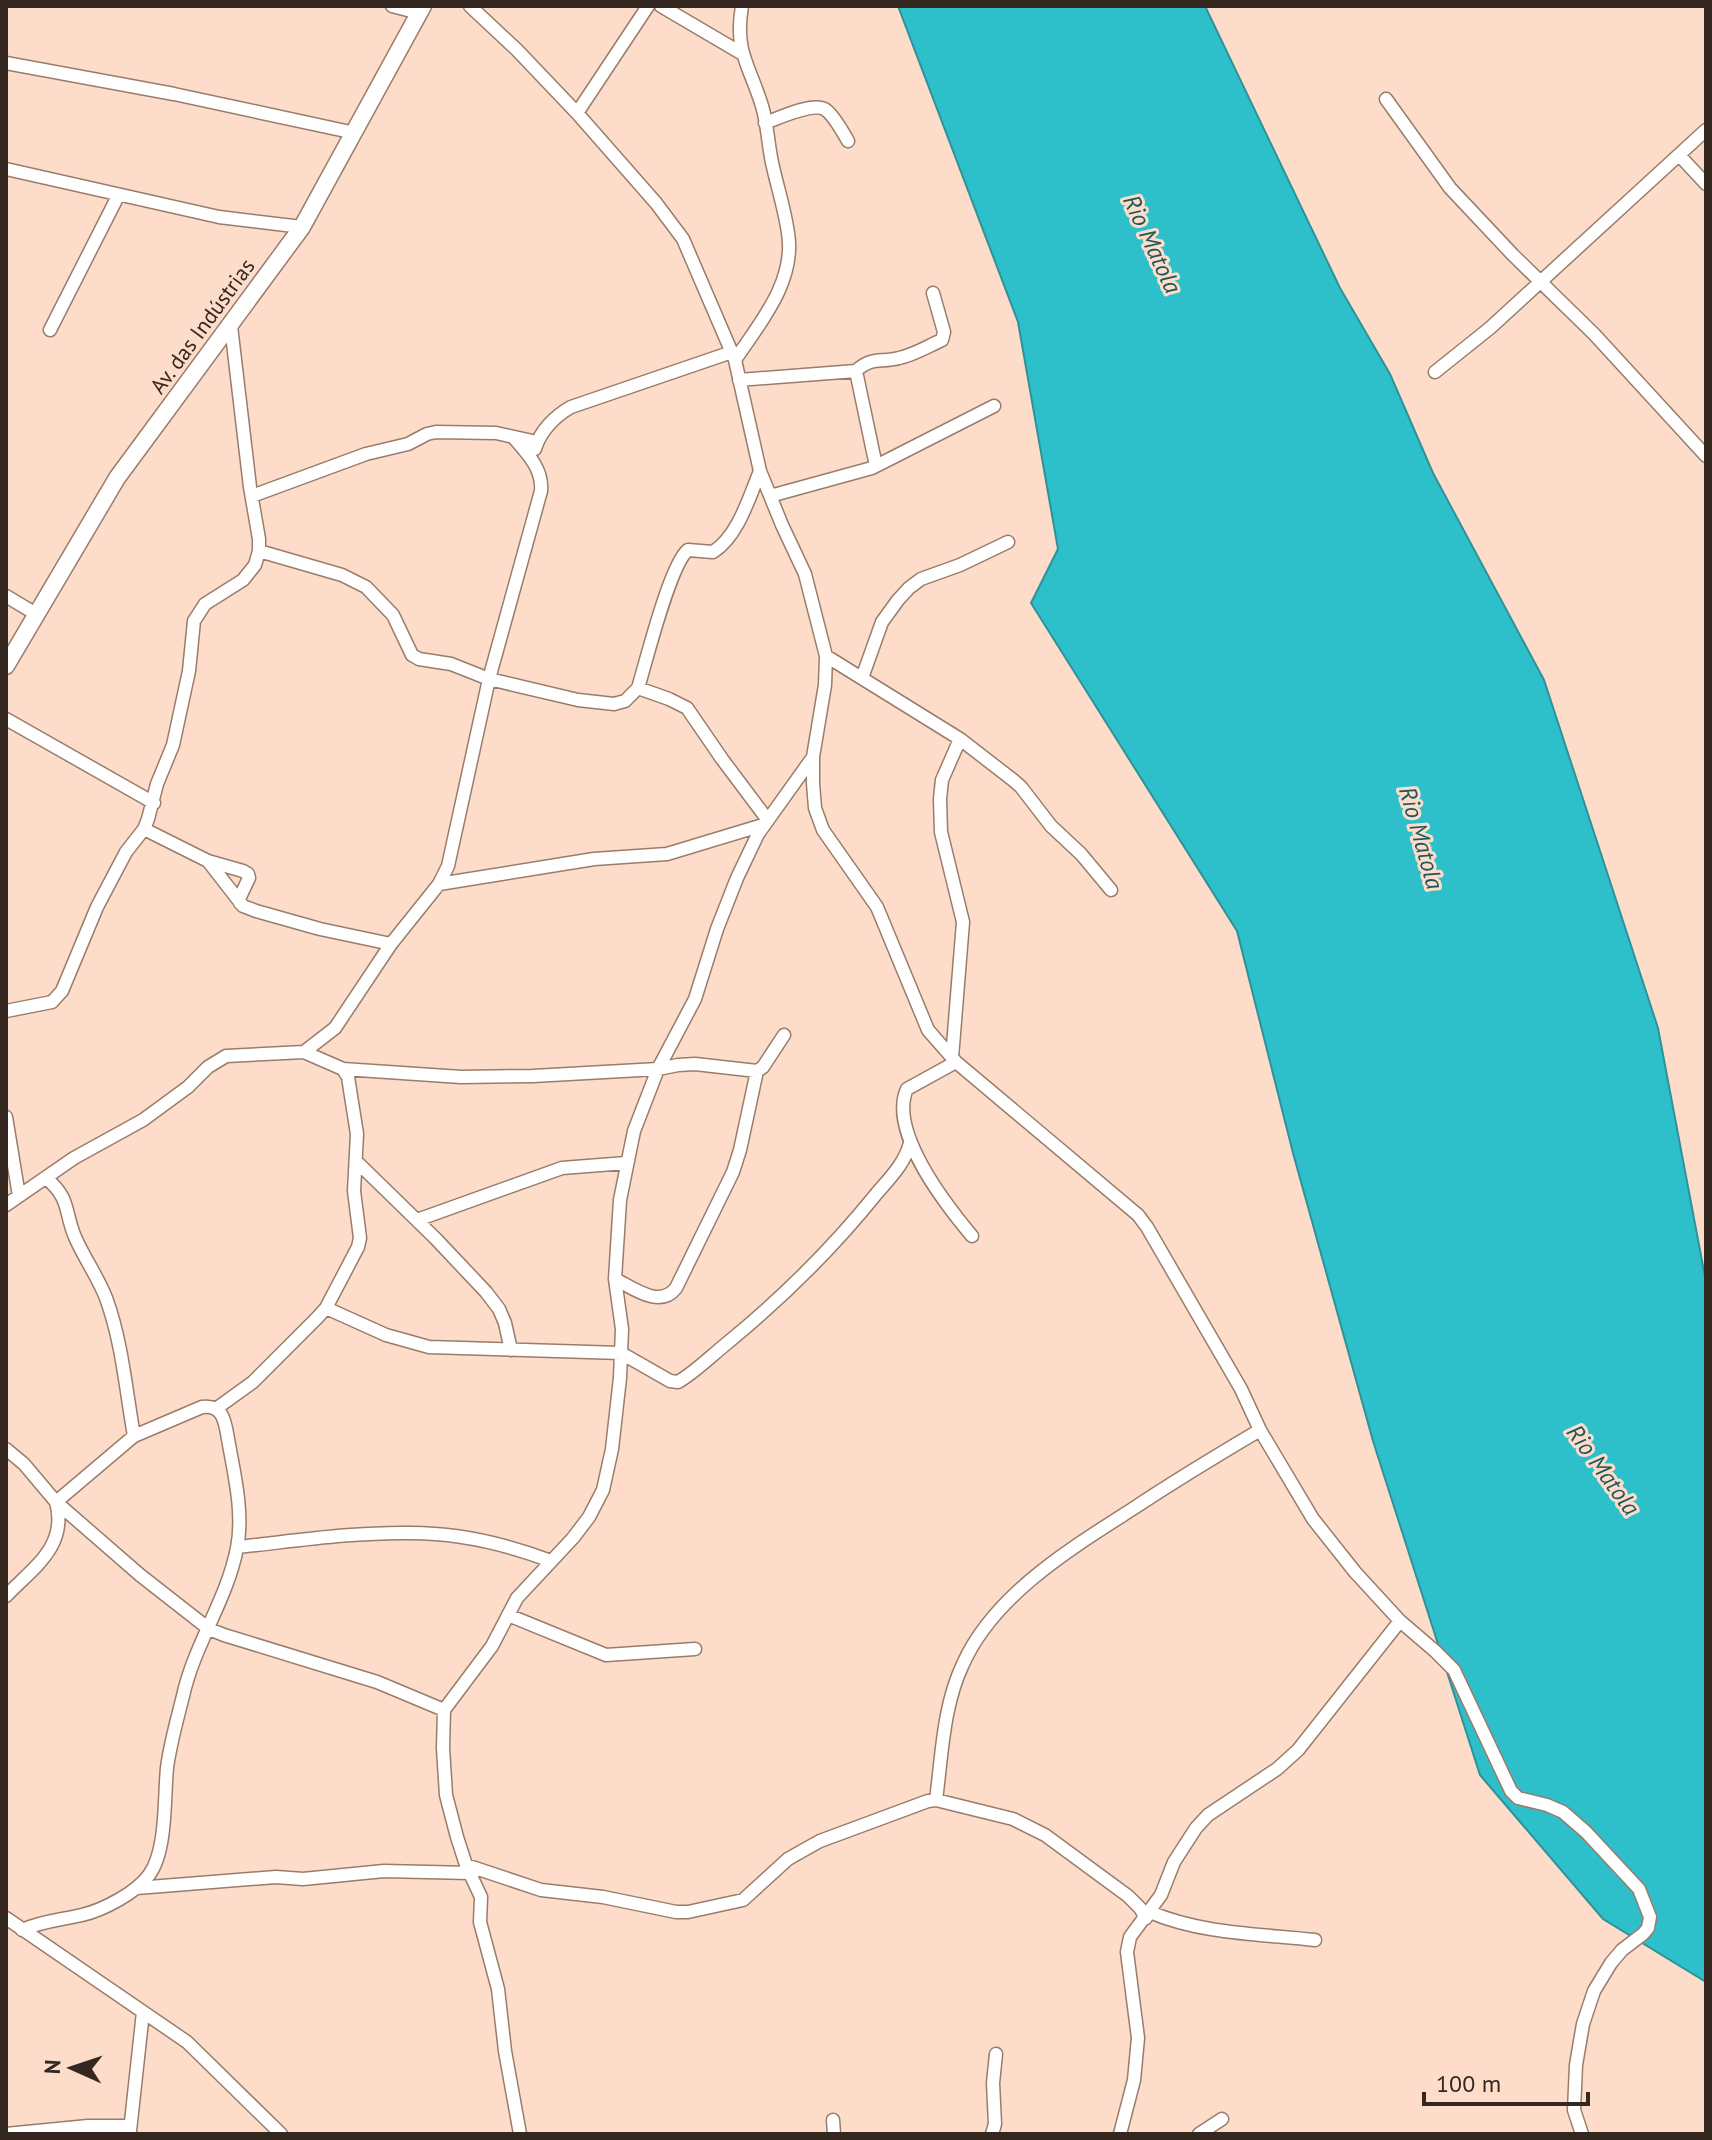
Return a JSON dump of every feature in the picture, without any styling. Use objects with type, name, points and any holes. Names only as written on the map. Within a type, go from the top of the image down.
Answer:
[{"type":"street","points":[[392,6],[421,10]]},
{"type":"street","points":[[470,6],[577,113],[656,203],[683,239],[734,356],[760,471],[805,574],[826,656],[825,685],[813,757],[815,808],[823,830],[877,907],[928,1030],[954,1060],[1126,1205],[1147,1227],[1313,1519],[1355,1572],[1400,1621],[1454,1670],[1511,1791],[1518,1798],[1563,1812],[1639,1889],[1650,1917],[1648,1928],[1611,1963],[1594,1991],[1583,2024],[1576,2065],[1574,2110],[1582,2134]]},
{"type":"street","points":[[577,113],[648,6]]},
{"type":"street","points":[[661,6],[741,53]]},
{"type":"street","points":[[533,460],[537,442],[557,415],[571,407],[734,356],[772,305],[788,265],[789,236],[762,108],[741,53],[739,31],[742,6]]},
{"type":"street","name":"Av. das Indústrias","points":[[6,666],[117,478],[302,227],[421,10]]},
{"type":"street","points":[[6,63],[174,94],[355,133]]},
{"type":"street","points":[[1386,99],[1450,188],[1594,334],[1706,456]]},
{"type":"street","points":[[765,123],[812,107],[822,107],[848,141]]},
{"type":"street","points":[[1435,372],[1541,283],[1706,130]]},
{"type":"street","points":[[1679,155],[1706,184]]},
{"type":"street","points":[[6,169],[219,217],[302,227]]},
{"type":"street","points":[[50,330],[118,196]]},
{"type":"street","points":[[739,380],[856,371],[864,364],[878,359],[898,359],[942,340],[944,332],[933,293]]},
{"type":"street","points":[[6,1011],[52,1002],[62,991],[97,907],[126,852],[144,829],[154,803],[157,784],[173,745],[189,671],[194,621],[205,604],[243,580],[255,565],[259,551],[231,326]]},
{"type":"street","points":[[856,371],[876,466]]},
{"type":"street","points":[[770,496],[876,466],[994,406]]},
{"type":"street","points":[[252,496],[381,449],[408,444],[427,434],[496,433],[537,442]]},
{"type":"street","points":[[304,1052],[335,1028],[391,944],[439,884],[448,866],[489,679],[541,491],[541,478],[533,460],[514,438]]},
{"type":"street","points":[[259,551],[342,575],[366,587],[393,615],[415,657],[451,664],[489,679],[578,700],[614,704],[625,701],[638,688],[663,603],[680,559],[688,550],[713,552],[721,545],[738,523],[760,471]]},
{"type":"street","points":[[862,678],[882,622],[909,588],[921,579],[1008,542]]},
{"type":"street","points":[[6,596],[36,614]]},
{"type":"street","points":[[826,656],[960,739],[1021,787],[1051,826],[1081,854],[1111,890]]},
{"type":"street","points":[[638,688],[687,708],[765,822]]},
{"type":"street","points":[[6,719],[154,803]]},
{"type":"street","points":[[954,1060],[963,922],[943,845],[940,799],[942,780],[960,739]]},
{"type":"street","points":[[520,2134],[498,1989],[480,1922],[481,1897],[457,1837],[446,1795],[444,1710],[492,1646],[517,1598],[573,1538],[589,1517],[603,1490],[612,1449],[621,1353],[622,1329],[615,1279],[620,1200],[634,1131],[658,1069],[695,999],[737,878],[765,822],[813,757]]},
{"type":"street","points":[[439,884],[594,859],[667,854],[765,822]]},
{"type":"street","points":[[144,829],[208,861],[248,874],[240,903]]},
{"type":"street","points":[[208,861],[240,903],[256,911],[391,944]]},
{"type":"street","points":[[6,1205],[74,1158],[143,1120],[226,1056],[304,1052],[343,1069],[461,1077],[533,1076],[695,1064],[757,1071],[763,1067],[784,1035]]},
{"type":"street","points":[[954,1060],[907,1089],[903,1099],[904,1114],[910,1143],[935,1189],[972,1236]]},
{"type":"street","points":[[217,1408],[253,1382],[326,1308],[358,1247],[360,1238],[354,1191],[357,1134],[348,1077],[343,1069]]},
{"type":"street","points":[[615,1279],[656,1298],[667,1296],[676,1288],[737,1161],[757,1071]]},
{"type":"street","points":[[6,1117],[19,1196]]},
{"type":"street","points":[[326,1308],[386,1335],[429,1347],[621,1353],[670,1381],[678,1382],[764,1313],[812,1267],[905,1159],[910,1143]]},
{"type":"street","points":[[357,1162],[486,1292],[499,1309],[511,1350]]},
{"type":"street","points":[[417,1220],[562,1168],[626,1163]]},
{"type":"street","points":[[46,1178],[63,1196],[74,1235],[105,1295],[114,1323],[134,1436]]},
{"type":"street","points":[[56,1502],[134,1436],[202,1407],[217,1408],[227,1432],[236,1489],[238,1547],[226,1587],[186,1682],[167,1769],[158,1858],[137,1888]]},
{"type":"street","points":[[936,1800],[953,1690],[963,1662],[988,1623],[1057,1558],[1206,1461],[1260,1430]]},
{"type":"street","points":[[6,1449],[24,1464],[56,1502],[140,1575],[209,1629],[377,1682],[444,1710]]},
{"type":"street","points":[[6,1596],[53,1547],[60,1523],[56,1502]]},
{"type":"street","points":[[238,1547],[413,1533],[477,1539],[551,1561]]},
{"type":"street","points":[[508,1615],[606,1655],[695,1649]]},
{"type":"street","points":[[1120,2134],[1134,2080],[1138,2038],[1128,1943],[1161,1895],[1174,1862],[1196,1828],[1208,1815],[1277,1769],[1298,1750],[1400,1621]]},
{"type":"street","points":[[22,1930],[45,1921],[92,1911],[137,1888],[276,1877],[303,1879],[384,1871],[468,1869],[541,1890],[688,1912],[743,1900],[788,1859],[820,1841],[936,1800],[1013,1819],[1045,1835],[1128,1896],[1148,1915],[1195,1927],[1315,1940]]},
{"type":"street","points":[[152,1870],[161,1886]]},
{"type":"street","points":[[6,1918],[187,2042],[281,2134]]},
{"type":"street","points":[[6,2134],[88,2126],[130,2130],[143,2012]]},
{"type":"street","points":[[992,2134],[995,2124],[993,2083],[996,2054]]},
{"type":"street","points":[[1199,2134],[1222,2119]]},
{"type":"street","points":[[833,2120],[834,2134]]},
{"type":"water","name":"Rio Matola","points":[[898,6],[1205,6],[1340,288],[1390,374],[1433,473],[1544,680],[1658,1028],[1706,1282],[1706,1982],[1603,1919],[1480,1775],[1373,1441],[1293,1153],[1237,931],[1031,603],[1058,549],[1018,322]]}]
